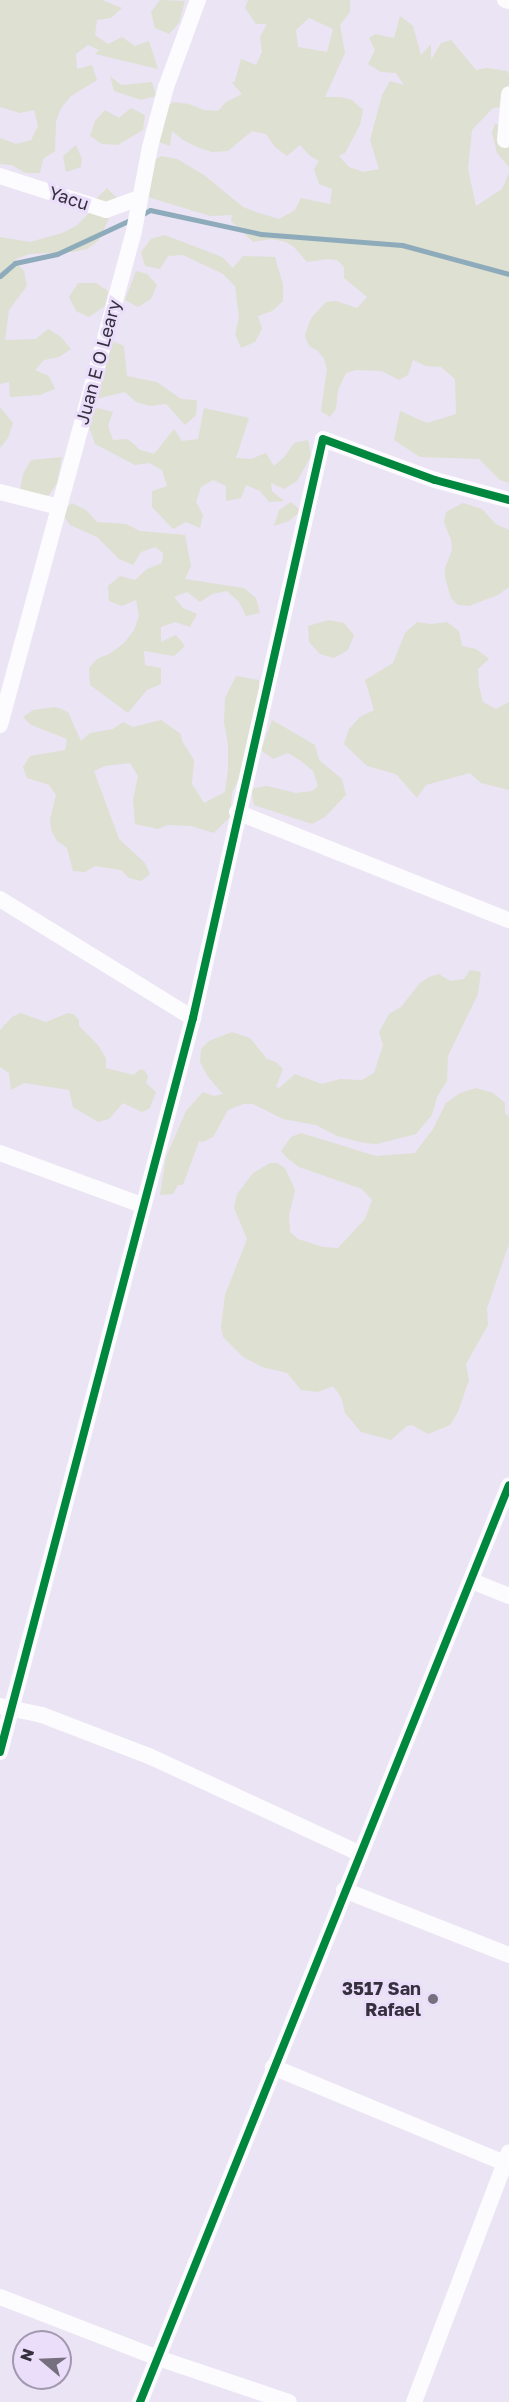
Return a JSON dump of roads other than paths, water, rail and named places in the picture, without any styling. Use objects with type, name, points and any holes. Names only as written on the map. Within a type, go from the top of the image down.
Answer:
[{"type":"street","name":"Juan E O Leary","points":[[0,725],[134,231],[138,203],[166,87],[198,0]]},
{"type":"street","points":[[505,140],[509,94]]},
{"type":"street","name":"Yacu","points":[[0,176],[106,210],[138,203]]},
{"type":"street","points":[[0,1752],[6,1707],[193,1018],[237,812],[323,440],[435,480],[509,500]]},
{"type":"street","points":[[0,492],[59,507]]},
{"type":"street","points":[[237,812],[508,916]]},
{"type":"street","points":[[0,899],[193,1018]]},
{"type":"street","points":[[0,1153],[142,1205]]},
{"type":"street","points":[[140,2402],[344,1890],[472,1581],[509,1485]]},
{"type":"street","points":[[472,1581],[509,1596]]},
{"type":"street","points":[[6,1707],[42,1715],[149,1756],[359,1853]]},
{"type":"street","points":[[344,1890],[509,1956]]},
{"type":"street","points":[[273,2067],[507,2157],[414,2402]]},
{"type":"street","points":[[0,2296],[158,2358],[289,2402]]},
{"type":"waterway","points":[[141,215],[150,210],[261,234],[402,245],[509,274]]},
{"type":"waterway","points":[[0,276],[15,263],[57,254],[132,219]]},
{"type":"place","name":"3517 San Rafael","points":[[433,1999]]}]
